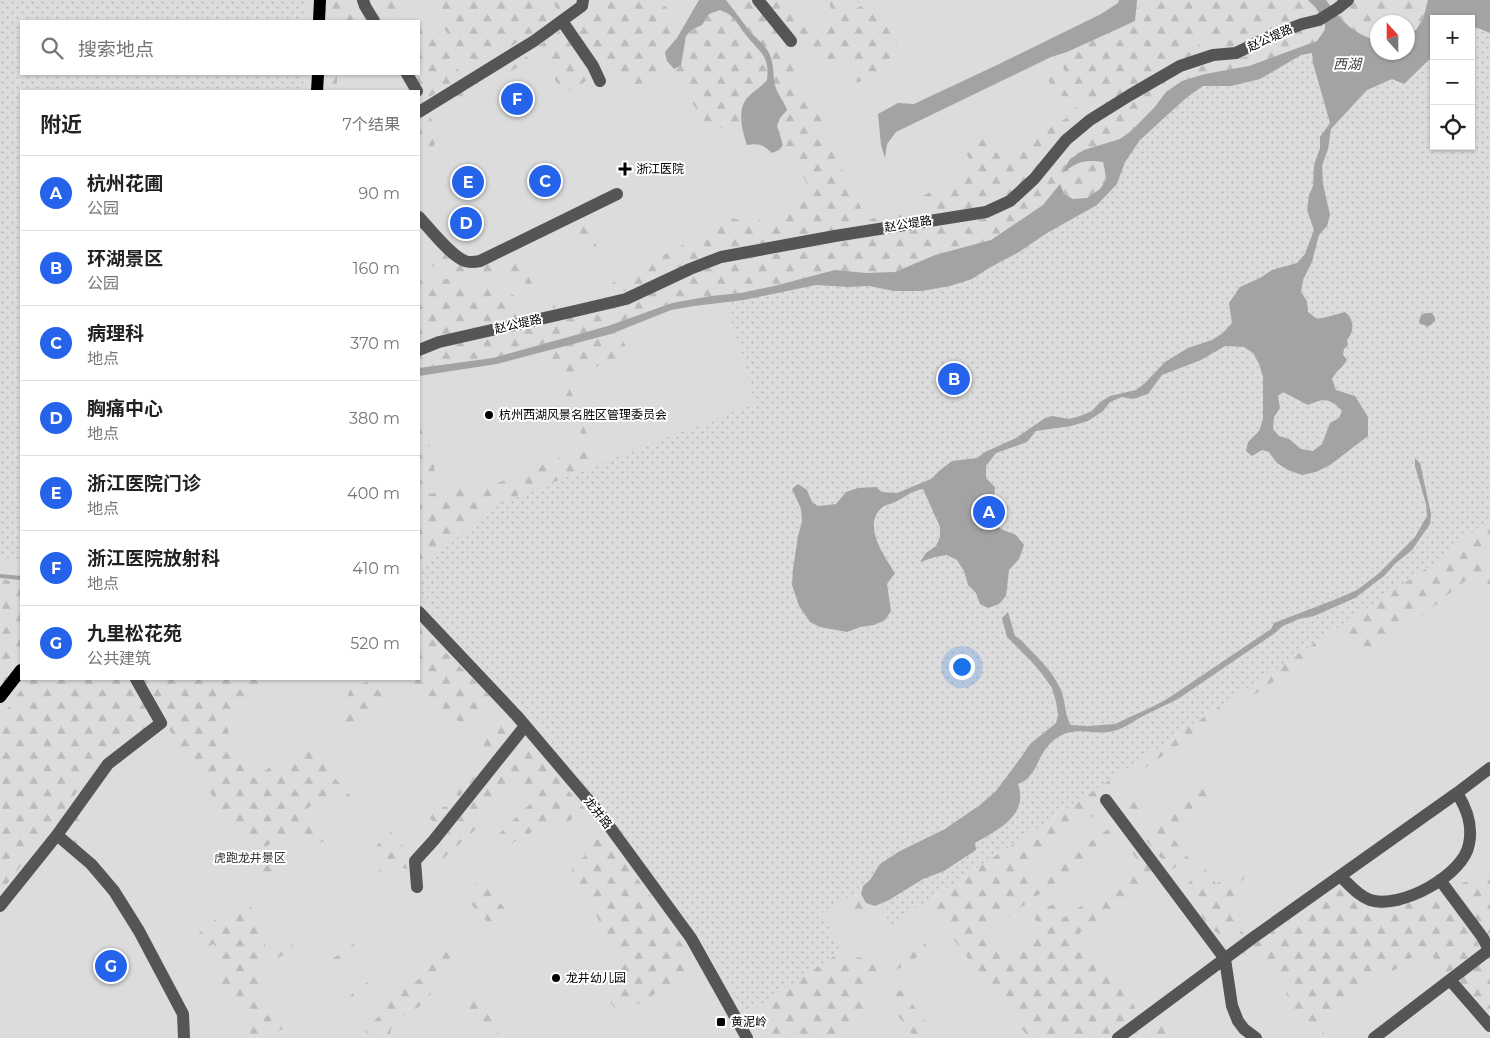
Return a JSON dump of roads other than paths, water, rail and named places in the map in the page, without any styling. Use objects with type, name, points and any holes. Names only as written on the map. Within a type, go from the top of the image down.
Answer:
[{"type":"main road","points":[[319,20],[320,0]]},
{"type":"main road","points":[[317,90],[318,75]]},
{"type":"main road","points":[[0,697],[20,671]]},
{"type":"street","points":[[362,0],[373,20]]},
{"type":"street","points":[[423,109],[529,44],[582,6],[583,0]]},
{"type":"street","points":[[758,0],[791,41]]},
{"type":"street","name":"赵公堤路","points":[[420,350],[439,342],[626,298],[721,257],[835,236],[986,212],[1010,201],[1034,180],[1066,140],[1090,120],[1180,66],[1213,55],[1236,53],[1271,36],[1302,24],[1319,20],[1343,4]]},
{"type":"street","points":[[562,21],[594,66],[600,81]]},
{"type":"street","points":[[408,75],[417,90]]},
{"type":"street","points":[[420,218],[463,261],[471,263],[480,261],[617,194]]},
{"type":"street","name":"龙井路","points":[[420,613],[525,726],[601,815],[691,938],[747,1038]]},
{"type":"street","points":[[0,906],[57,835],[108,764],[162,723],[137,680]]},
{"type":"street","points":[[417,887],[415,860],[434,840],[525,726]]},
{"type":"street","points":[[1118,1038],[1490,768]]},
{"type":"street","points":[[1340,876],[1359,894],[1371,900],[1384,901],[1406,898],[1428,889],[1448,874],[1462,858],[1469,845],[1469,816],[1457,793]]},
{"type":"street","points":[[1106,800],[1225,959],[1232,1006],[1238,1021],[1244,1029],[1256,1038]]},
{"type":"street","points":[[57,835],[91,864],[114,891],[139,931],[183,1014],[184,1038]]},
{"type":"street","points":[[1374,1038],[1489,950],[1440,880]]},
{"type":"street","points":[[1450,980],[1490,1026]]},
{"type":"water","points":[[699,0],[726,0],[770,54],[774,82],[787,110],[780,118],[777,126],[783,145],[779,150],[772,153],[760,145],[747,145],[741,119],[742,107],[749,96],[767,80],[767,65],[762,54],[729,15],[720,10],[709,14],[702,25],[693,29],[686,36],[681,65],[674,69],[667,61],[665,52],[677,38]]},
{"type":"water","points":[[1119,0],[1137,0],[1135,21],[1067,52],[1051,57],[896,132],[887,144],[885,158],[881,145],[878,114],[898,103],[914,104],[997,65],[1101,14],[1118,3]]},
{"type":"water","name":"西湖","points":[[1308,0],[1326,0],[1350,27],[1370,38],[1370,60],[1415,60],[1415,30],[1423,19],[1428,0],[1490,0],[1490,33],[1475,28],[1475,15],[1430,15],[1430,59],[1404,84],[1392,79],[1367,90],[1331,129],[1328,149],[1322,166],[1323,184],[1330,215],[1327,226],[1319,235],[1312,262],[1303,280],[1301,292],[1307,301],[1308,312],[1317,319],[1345,312],[1352,322],[1351,333],[1347,340],[1348,345],[1344,349],[1343,355],[1347,360],[1332,379],[1336,390],[1355,396],[1368,417],[1368,436],[1330,465],[1316,472],[1302,475],[1288,470],[1277,463],[1269,452],[1262,450],[1252,456],[1246,451],[1248,442],[1259,431],[1263,419],[1263,377],[1253,353],[1244,347],[1225,346],[1201,360],[1162,375],[1148,394],[1133,399],[1122,397],[1110,402],[1103,411],[1088,421],[1071,426],[1036,431],[1027,442],[996,453],[986,466],[986,478],[995,487],[994,499],[989,510],[993,521],[1001,529],[1016,535],[1024,545],[1019,559],[1009,570],[1006,596],[999,604],[988,608],[980,604],[976,593],[968,585],[964,571],[957,560],[947,555],[920,562],[926,553],[936,546],[940,537],[940,527],[923,489],[884,506],[877,513],[874,521],[877,540],[895,573],[887,584],[891,611],[885,620],[847,632],[820,627],[810,622],[799,606],[792,585],[798,536],[802,521],[801,509],[792,489],[798,484],[807,490],[812,502],[818,506],[836,504],[846,492],[858,488],[876,487],[882,492],[897,493],[931,479],[952,461],[977,458],[985,452],[1016,438],[1045,418],[1052,416],[1069,419],[1080,416],[1092,411],[1100,402],[1110,396],[1136,390],[1165,362],[1188,348],[1212,340],[1223,333],[1232,323],[1229,303],[1240,287],[1272,270],[1297,263],[1305,254],[1314,230],[1307,210],[1309,195],[1313,186],[1314,165],[1320,148],[1320,137],[1330,123],[1313,63],[1312,53],[1301,55],[1260,79],[1231,86],[1203,86],[1186,98],[1140,140],[1125,162],[1117,184],[1097,205],[972,279],[950,286],[922,291],[894,291],[869,286],[816,285],[744,300],[671,310],[611,334],[497,364],[420,376],[420,368],[493,358],[608,326],[672,303],[741,293],[835,270],[866,273],[895,272],[935,255],[991,240],[1043,205],[1060,184],[1064,194],[1073,199],[1087,198],[1100,189],[1106,180],[1103,162],[1081,162],[1062,173],[1070,159],[1084,150],[1120,139],[1154,108],[1166,92],[1182,81],[1205,74],[1249,66],[1317,41],[1325,30],[1325,24],[1316,8]],"holes":[[[1283,392],[1308,405],[1323,400],[1334,404],[1342,411],[1339,418],[1330,423],[1322,444],[1313,451],[1301,449],[1289,439],[1279,436],[1273,429],[1274,417],[1280,408],[1278,396]]]},
{"type":"water","points":[[1432,313],[1435,321],[1426,327],[1420,324],[1419,321],[1421,315]]},
{"type":"water","points":[[1415,458],[1420,463],[1431,514],[1430,524],[1412,550],[1384,576],[1355,598],[1314,616],[1299,619],[1283,626],[1178,699],[1125,727],[1106,732],[1080,731],[1067,733],[1053,740],[1048,745],[1032,773],[1026,780],[1018,784],[1019,805],[1015,813],[1009,821],[993,833],[975,843],[976,850],[944,871],[923,879],[889,900],[875,906],[866,903],[861,894],[863,886],[870,880],[880,864],[900,851],[945,829],[980,805],[996,791],[1030,744],[1056,723],[1058,715],[1052,688],[1032,662],[1007,637],[1002,618],[1008,612],[1015,636],[1043,663],[1057,681],[1071,725],[1115,724],[1167,699],[1271,629],[1274,623],[1357,590],[1378,574],[1415,537],[1427,516],[1426,504],[1415,466]]},
{"type":"waterway","points":[[0,576],[20,578]]},
{"type":"place","name":"浙江医院放射科","points":[[517,99]]},
{"type":"place","name":"浙江医院","points":[[625,169]]},
{"type":"place","name":"病理科","points":[[545,181]]},
{"type":"place","name":"浙江医院门诊","points":[[468,182]]},
{"type":"place","name":"胸痛中心","points":[[466,223]]},
{"type":"place","name":"环湖景区","points":[[954,379]]},
{"type":"place","name":"杭州西湖风景名胜区管理委员会","points":[[489,415]]},
{"type":"place","name":"杭州花圃","points":[[989,512]]},
{"type":"place","name":"九里松花苑","points":[[111,966]]},
{"type":"place","name":"龙井幼儿园","points":[[556,978]]},
{"type":"place","name":"黄泥岭","points":[[721,1022]]},
{"type":"park label","name":"虎跑龙井景区","points":[[250,858]]}]
